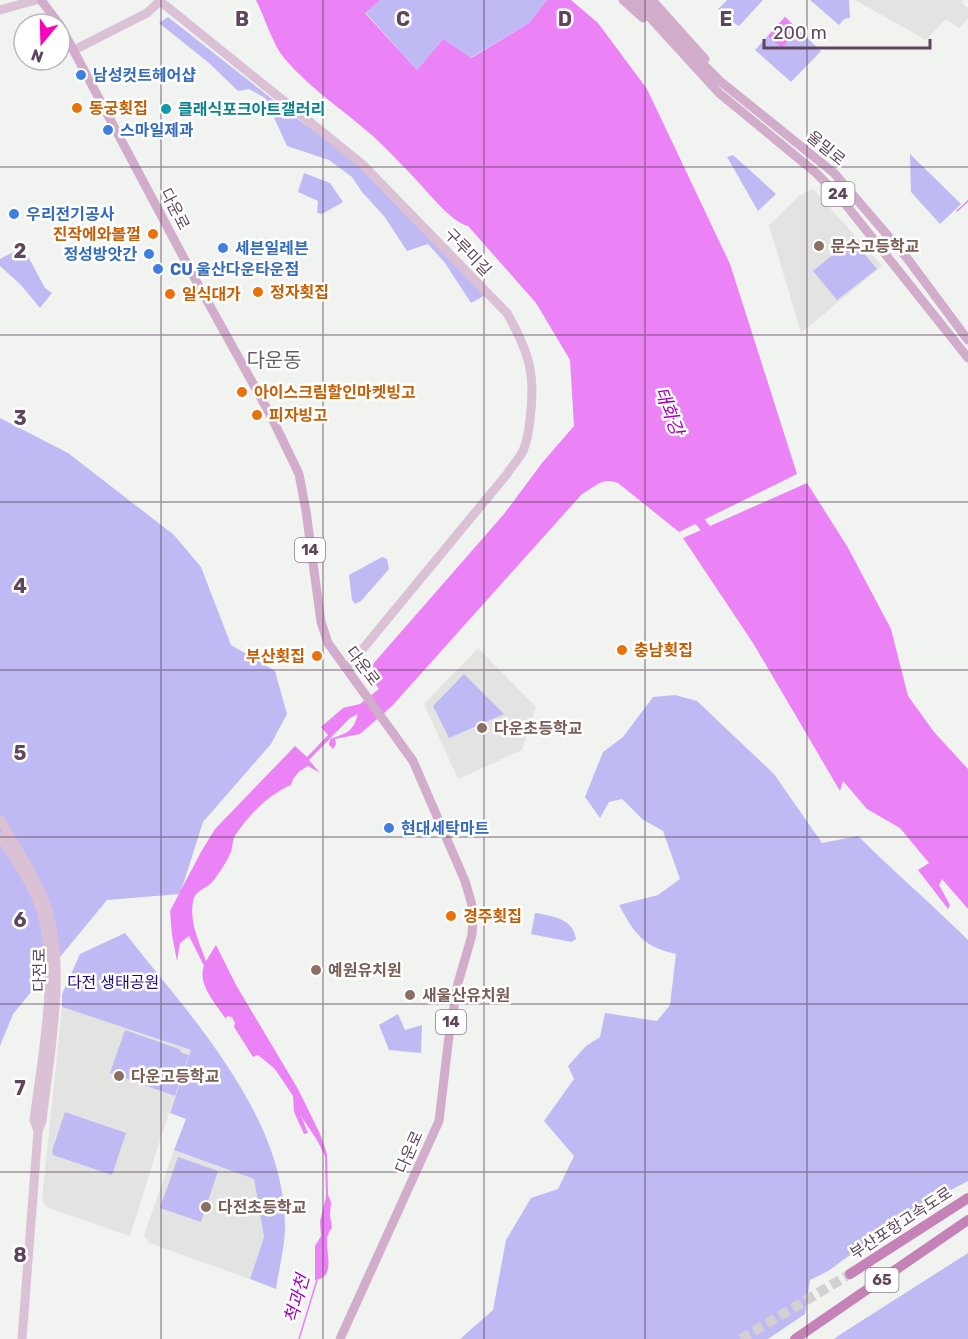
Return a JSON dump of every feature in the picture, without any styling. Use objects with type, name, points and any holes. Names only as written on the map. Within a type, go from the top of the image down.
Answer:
[{"type":"highway","name":"부산포항고속도로","points":[[850,1274],[968,1198]]},
{"type":"highway","name":"부산포항고속도로","points":[[795,1339],[968,1220]]},
{"type":"main road","points":[[623,0],[683,54]]},
{"type":"main road","points":[[634,0],[683,54]]},
{"type":"main road","name":"울밀로","points":[[644,0],[706,68],[759,114],[829,168],[907,258],[968,340]]},
{"type":"main road","points":[[652,0],[736,93],[759,114]]},
{"type":"main road","name":"다운로","points":[[72,47],[195,279],[271,416],[299,474],[321,622],[328,643],[412,761],[465,881],[472,905],[472,935],[458,983],[449,1036],[440,1121],[340,1339]]},
{"type":"main road","name":"울밀로","points":[[683,54],[718,93],[815,172],[839,196],[968,358]]},
{"type":"street","points":[[0,10],[36,0]]},
{"type":"street","name":"구루미길","points":[[74,50],[147,13],[160,1],[362,164],[507,313],[522,340],[531,367],[533,395],[523,450],[347,668]]},
{"type":"street","name":"다전로","points":[[0,819],[34,876],[45,901],[56,948],[57,975],[42,1121],[38,1131],[22,1339]]},
{"type":"street","name":"다전로","points":[[0,837],[38,903],[45,925],[49,974],[34,1120],[38,1131]]},
{"type":"shaded area","points":[[855,0],[963,0],[961,2],[968,8],[968,18],[959,28],[946,19],[926,40]]},
{"type":"shaded area","name":"문수고등학교","points":[[813,189],[882,266],[801,333],[769,225],[799,196]]},
{"type":"shaded area","name":"다운초등학교","points":[[478,648],[536,707],[522,750],[458,779],[424,704]]},
{"type":"shaded area","points":[[62,1007],[191,1050],[130,1236],[46,1207],[42,1200]]},
{"type":"shaded area","name":"다전초등학교","points":[[174,1150],[254,1179],[264,1237],[250,1279],[149,1243],[144,1235]]},
{"type":"green space","points":[[380,0],[547,0],[529,23],[470,58],[443,39],[417,70],[365,12]]},
{"type":"green space","points":[[727,0],[763,0],[739,26],[718,9]]},
{"type":"green space","points":[[810,0],[849,0],[850,18],[844,19],[839,25]]},
{"type":"green space","points":[[168,17],[295,117],[367,169],[487,294],[471,303],[445,263],[428,244],[407,251],[384,216],[352,177],[329,160],[287,146],[265,98],[249,89],[238,91],[209,63],[159,23]]},
{"type":"green space","points":[[785,17],[821,51],[791,82],[755,50]]},
{"type":"green space","points":[[910,154],[961,204],[940,224],[911,192]]},
{"type":"green space","points":[[733,155],[776,194],[758,211],[727,157]]},
{"type":"green space","points":[[304,173],[330,183],[343,202],[322,214],[317,213],[318,201],[298,192]]},
{"type":"green space","points":[[852,239],[877,269],[837,300],[813,271]]},
{"type":"green space","points":[[23,247],[45,288],[52,293],[40,308],[21,285],[0,266],[0,259]]},
{"type":"green space","points":[[0,418],[68,453],[174,535],[201,567],[231,645],[275,671],[287,714],[271,744],[203,822],[180,894],[107,900],[13,1014],[0,1046]]},
{"type":"green space","points":[[382,557],[387,559],[389,569],[361,601],[355,604],[352,600],[349,575]]},
{"type":"green space","points":[[464,674],[504,714],[449,738],[433,706]]},
{"type":"green space","points":[[675,695],[697,701],[774,774],[822,843],[858,836],[968,940],[968,1181],[913,1210],[828,1271],[810,1280],[805,1314],[768,1339],[460,1339],[493,1310],[506,1240],[531,1198],[558,1189],[574,1156],[544,1121],[574,1079],[568,1066],[586,1046],[600,1037],[605,1013],[657,1021],[670,1005],[676,954],[647,943],[635,931],[619,905],[658,895],[680,879],[663,831],[642,819],[622,799],[609,802],[600,818],[585,797],[603,752],[623,737],[653,697]]},
{"type":"green space","points":[[535,913],[566,922],[574,932],[576,939],[571,942],[531,934]]},
{"type":"green space","name":"다전 생태공원","points":[[125,933],[205,1034],[230,1070],[252,1108],[270,1148],[281,1188],[285,1230],[276,1289],[250,1279],[264,1237],[254,1179],[174,1150],[186,1119],[170,1113],[191,1050],[62,1007],[62,994],[80,954]]},
{"type":"green space","points":[[398,1014],[405,1030],[422,1025],[421,1053],[389,1050],[379,1025]]},
{"type":"green space","points":[[125,1030],[179,1049],[182,1053],[189,1055],[175,1096],[110,1073]]},
{"type":"green space","points":[[65,1112],[126,1133],[112,1175],[53,1155],[52,1151]]},
{"type":"green space","points":[[178,1157],[218,1171],[201,1222],[160,1208]]},
{"type":"green space","points":[[968,1253],[968,1339],[834,1339],[841,1334]]},
{"type":"water","points":[[256,0],[380,0],[365,13],[417,70],[443,39],[471,58],[529,23],[547,0],[571,0],[598,23],[647,89],[730,264],[797,474],[679,532],[618,483],[603,482],[582,494],[392,706],[360,734],[335,739],[336,744],[333,749],[329,745],[330,739],[348,731],[354,725],[358,714],[350,718],[309,760],[320,773],[308,766],[295,776],[291,785],[267,799],[253,813],[235,836],[231,852],[219,874],[196,894],[192,917],[206,961],[216,945],[236,985],[298,1089],[327,1154],[332,1229],[327,1238],[328,1270],[326,1275],[315,1280],[315,1246],[321,1236],[320,1221],[326,1197],[325,1156],[301,1116],[308,1133],[304,1134],[294,1112],[293,1096],[275,1069],[258,1055],[253,1057],[234,1027],[232,1017],[227,1016],[226,1019],[213,1000],[203,980],[204,966],[189,936],[180,943],[177,961],[170,911],[215,829],[295,746],[307,757],[328,735],[321,727],[343,708],[360,704],[379,689],[366,672],[504,514],[542,463],[574,426],[570,360],[536,303],[468,226],[449,214],[374,137],[294,69],[276,45]]},
{"type":"water","points":[[785,17],[798,30],[782,48],[768,36]]},
{"type":"water","points":[[807,483],[847,546],[891,629],[908,696],[934,732],[968,769],[968,909],[942,879],[939,885],[950,905],[948,909],[918,870],[929,863],[900,828],[867,809],[843,781],[840,791],[753,643],[683,538]]},
{"type":"waterway","points":[[957,211],[968,201]]},
{"type":"waterway","name":"태화강","points":[[691,510],[713,538]]},
{"type":"waterway","name":"척과천","points":[[299,1339],[317,1280]]},
{"type":"tunnel","points":[[741,1339],[850,1274]]},
{"type":"place","name":"남성컷트헤어샵","points":[[81,75]]},
{"type":"place","name":"동궁횟집","points":[[77,108]]},
{"type":"place","name":"클래식포크아트갤러리","points":[[166,109]]},
{"type":"place","name":"스마일제과","points":[[108,130]]},
{"type":"place","name":"우리전기공사","points":[[14,214]]},
{"type":"place","name":"진작에와볼껄","points":[[153,234]]},
{"type":"place","name":"문수고등학교","points":[[819,246]]},
{"type":"place","name":"세븐일레븐","points":[[223,248]]},
{"type":"place","name":"정성방앗간","points":[[149,254]]},
{"type":"place","name":"CU 울산다운타운점","points":[[158,269]]},
{"type":"place","name":"정자횟집","points":[[258,292]]},
{"type":"place","name":"일식대가","points":[[170,294]]},
{"type":"place","name":"아이스크림할인마켓빙고","points":[[242,392]]},
{"type":"place","name":"피자빙고","points":[[257,415]]},
{"type":"place","name":"충남횟집","points":[[622,650]]},
{"type":"place","name":"부산횟집","points":[[317,656]]},
{"type":"place","name":"다운초등학교","points":[[482,728]]},
{"type":"place","name":"현대세탁마트","points":[[389,828]]},
{"type":"place","name":"경주횟집","points":[[451,916]]},
{"type":"place","name":"예원유치원","points":[[316,970]]},
{"type":"place","name":"새울산유치원","points":[[410,995]]},
{"type":"place","name":"다운고등학교","points":[[119,1076]]},
{"type":"place","name":"다전초등학교","points":[[206,1207]]},
{"type":"district","name":"다운동","points":[[274,360]]}]
